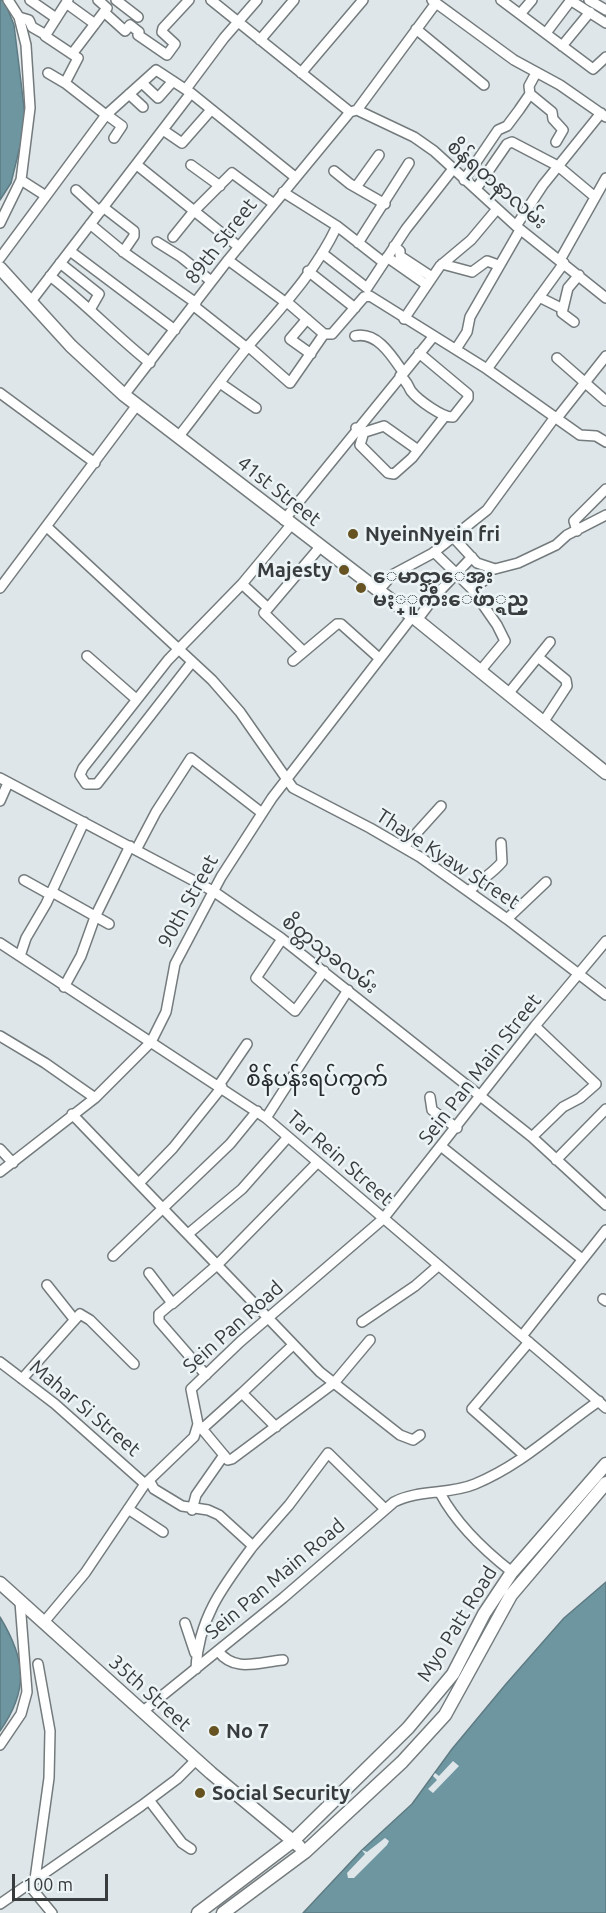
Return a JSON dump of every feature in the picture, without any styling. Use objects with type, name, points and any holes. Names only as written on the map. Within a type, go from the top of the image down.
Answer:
[{"type":"main road","name":"41st Street","points":[[0,268],[32,300],[71,346],[124,395],[288,523],[379,590],[606,773]]},
{"type":"main road","name":"Myo Patt Road","points":[[223,1913],[305,1852],[402,1762],[445,1715],[512,1572],[606,1464]]},
{"type":"main road","name":"Myo Patt Road","points":[[198,1913],[294,1841],[432,1700],[453,1674],[505,1591],[606,1483]]},
{"type":"main road","name":"35th Street","points":[[0,1583],[196,1760],[305,1852]]},
{"type":"street","points":[[0,222],[21,180],[30,108],[26,45],[19,17],[9,0]]},
{"type":"street","points":[[30,0],[56,18]]},
{"type":"street","points":[[98,0],[138,16]]},
{"type":"street","points":[[110,5],[125,31],[130,25],[139,32],[138,35],[167,55],[175,44],[162,30],[189,0]]},
{"type":"street","name":"စိန်ရတနာလမ်း","points":[[211,0],[238,24],[353,111],[414,137],[518,228],[606,298]]},
{"type":"street","points":[[32,300],[163,130],[188,91],[256,0]]},
{"type":"street","points":[[260,40],[294,0]]},
{"type":"street","points":[[301,73],[363,0]]},
{"type":"street","points":[[501,0],[594,69],[606,57]]},
{"type":"street","points":[[520,14],[532,0]]},
{"type":"street","points":[[546,33],[571,0],[606,23]]},
{"type":"street","points":[[589,0],[606,10]]},
{"type":"street","points":[[46,35],[67,1],[95,24]]},
{"type":"street","points":[[434,1],[514,60],[560,85],[604,115],[558,166],[518,228],[470,317],[467,332],[456,349]]},
{"type":"street","name":"89th Street","points":[[124,395],[211,281],[295,177],[353,111],[416,29],[434,1]]},
{"type":"street","points":[[72,54],[110,5]]},
{"type":"street","points":[[562,46],[590,12]]},
{"type":"street","points":[[19,17],[29,20],[32,27],[46,35],[48,40],[79,59],[65,83]]},
{"type":"street","points":[[416,29],[484,85]]},
{"type":"street","points":[[0,258],[107,115],[156,70],[188,91],[295,177]]},
{"type":"street","points":[[48,73],[122,126],[114,138]]},
{"type":"street","points":[[464,180],[498,130],[507,126],[530,94],[529,86],[536,73]]},
{"type":"street","points":[[142,83],[158,98],[173,81]]},
{"type":"street","points":[[129,94],[143,107]]},
{"type":"street","points":[[530,94],[552,112],[553,119],[564,130],[556,142]]},
{"type":"street","points":[[163,130],[182,143],[211,110]]},
{"type":"street","points":[[476,189],[510,142],[558,166],[595,197]]},
{"type":"street","points":[[356,187],[380,155]]},
{"type":"street","points":[[358,243],[385,204],[409,163]]},
{"type":"street","points":[[136,165],[239,247]]},
{"type":"street","points":[[191,165],[220,186]]},
{"type":"street","points":[[228,260],[286,302],[324,334],[332,334],[366,292],[394,246],[453,170]]},
{"type":"street","points":[[334,171],[385,204]]},
{"type":"street","points":[[173,237],[194,211],[234,173],[274,204]]},
{"type":"street","points":[[21,180],[46,196]]},
{"type":"street","points":[[487,369],[562,262],[605,181]]},
{"type":"street","points":[[76,190],[134,231],[134,236],[123,252]]},
{"type":"street","points":[[283,192],[336,225],[358,243],[429,281]]},
{"type":"street","points":[[404,319],[442,264],[471,240],[497,209]]},
{"type":"street","points":[[90,224],[123,252],[195,304],[290,383],[324,334]]},
{"type":"street","points":[[179,436],[286,302],[322,253],[336,225]]},
{"type":"street","points":[[157,242],[181,257],[211,281]]},
{"type":"street","points":[[394,246],[400,250],[400,256],[429,281]]},
{"type":"street","points":[[69,251],[175,330]]},
{"type":"street","points":[[322,253],[370,296],[404,319],[487,369],[580,435],[596,436],[606,441]]},
{"type":"street","points":[[442,264],[472,272],[487,261],[498,266]]},
{"type":"street","points":[[60,263],[99,294],[91,308]]},
{"type":"street","points":[[308,271],[354,308]]},
{"type":"street","points":[[574,322],[562,314],[568,288],[579,275]]},
{"type":"street","points":[[50,276],[91,308],[111,331],[150,363]]},
{"type":"street","points":[[539,297],[563,309]]},
{"type":"street","points":[[307,320],[290,339],[311,354]]},
{"type":"street","points":[[355,336],[362,334],[380,344],[407,380],[412,392],[444,416],[453,417],[468,398],[468,394],[419,353]]},
{"type":"street","points":[[192,662],[97,784],[86,784],[80,775],[83,768],[136,699],[177,650],[242,584],[401,374],[433,337]]},
{"type":"street","points":[[379,590],[392,575],[434,552],[487,510],[556,417],[606,356]]},
{"type":"street","points":[[557,358],[606,401]]},
{"type":"street","points":[[220,383],[256,408]]},
{"type":"street","points":[[0,393],[95,463]]},
{"type":"street","points":[[0,588],[136,405]]},
{"type":"street","points":[[359,430],[360,445],[388,473],[399,472],[444,416]]},
{"type":"street","points":[[359,430],[384,426],[418,450]]},
{"type":"street","points":[[577,531],[574,521],[606,489]]},
{"type":"street","points":[[453,537],[477,563],[490,569],[518,563],[555,545],[567,535],[606,515]]},
{"type":"street","name":"Thaye Kyaw Street","points":[[47,527],[192,662],[240,712],[286,780],[302,795],[404,848],[507,918],[606,995]]},
{"type":"street","points":[[303,651],[264,614],[320,547]]},
{"type":"street","points":[[434,552],[472,589],[505,638],[504,644],[480,671]]},
{"type":"street","name":"90th Street","points":[[0,1172],[95,1098],[151,1042],[166,1012],[175,964],[213,891],[262,813],[379,658],[472,557]]},
{"type":"street","points":[[472,589],[486,579],[490,569]]},
{"type":"street","points":[[242,584],[268,608]]},
{"type":"street","points":[[293,661],[303,651],[341,624],[379,658]]},
{"type":"street","points":[[508,694],[550,642]]},
{"type":"street","points":[[87,656],[136,699]]},
{"type":"street","points":[[538,657],[566,680],[567,686],[544,721]]},
{"type":"street","points":[[64,987],[81,956],[95,917],[133,848],[191,758],[262,813]]},
{"type":"street","points":[[0,801],[4,780]]},
{"type":"street","name":"စိတ္တသုခလမ်း","points":[[4,780],[213,891],[282,939],[532,1137],[606,1205]]},
{"type":"street","points":[[404,848],[441,806]]},
{"type":"street","points":[[20,956],[26,938],[51,893],[84,822]]},
{"type":"street","points":[[469,891],[479,880],[492,874],[502,862],[501,843]]},
{"type":"street","points":[[24,880],[109,924]]},
{"type":"street","points":[[507,918],[546,882]]},
{"type":"street","points":[[282,939],[256,978],[295,1011],[324,971]]},
{"type":"street","name":"Sein Pan Main Street","points":[[383,1219],[457,1128],[535,1026],[578,974],[603,952],[606,941]]},
{"type":"street","name":"Tar Rein Street","points":[[0,943],[64,987],[257,1111],[603,1403]]},
{"type":"street","points":[[266,1118],[348,990]]},
{"type":"street","points":[[532,1137],[562,1107],[580,1098],[596,1084],[535,1026]]},
{"type":"street","points":[[0,1036],[45,1063],[95,1098]]},
{"type":"street","points":[[139,1183],[173,1148],[220,1086],[247,1044]]},
{"type":"street","points":[[430,1097],[432,1110],[457,1128]]},
{"type":"street","points":[[556,1160],[606,1109]]},
{"type":"street","points":[[113,1256],[230,1144],[257,1111]]},
{"type":"street","points":[[72,1114],[267,1319],[334,1383],[400,1435],[413,1440],[420,1435]]},
{"type":"street","points":[[188,1234],[242,1189],[288,1137]]},
{"type":"street","points":[[442,1147],[582,1259]]},
{"type":"street","points":[[0,1149],[13,1163]]},
{"type":"street","points":[[206,1375],[159,1321],[159,1314],[217,1265],[317,1163]]},
{"type":"street","name":"Sein Pan Road","points":[[200,1427],[190,1393],[206,1375],[267,1319],[383,1219]]},
{"type":"street","points":[[525,1456],[472,1409],[472,1405],[525,1339],[582,1259],[606,1230]]},
{"type":"street","points":[[362,1322],[415,1286],[438,1266]]},
{"type":"street","points":[[149,1273],[172,1304]]},
{"type":"street","points":[[47,1286],[74,1318]]},
{"type":"street","points":[[22,1379],[74,1318],[80,1314],[86,1316],[134,1364]]},
{"type":"street","points":[[200,1427],[224,1455],[232,1459],[334,1383],[370,1340]]},
{"type":"street","points":[[44,1623],[85,1573],[147,1482],[191,1442],[200,1427],[242,1393],[293,1345]]},
{"type":"street","name":"Mahar Si Street","points":[[0,1362],[154,1489],[192,1510],[216,1514],[253,1546]]},
{"type":"street","points":[[242,1393],[276,1427]]},
{"type":"street","name":"Sein Pan Main Road","points":[[142,1712],[218,1651],[384,1509],[402,1498],[440,1493],[477,1483],[525,1456],[603,1403]]},
{"type":"street","points":[[196,1669],[198,1639],[209,1611],[253,1546],[282,1513],[328,1453],[384,1509]]},
{"type":"street","points":[[192,1510],[198,1490],[224,1455]]},
{"type":"street","points":[[440,1493],[457,1519],[512,1572]]},
{"type":"street","points":[[128,1509],[163,1532]]},
{"type":"street","points":[[0,1745],[21,1714],[27,1692],[20,1602]]},
{"type":"street","points":[[185,1623],[196,1655]]},
{"type":"street","points":[[218,1651],[227,1661],[238,1665],[283,1660]]},
{"type":"street","points":[[38,1664],[50,1731],[50,1778],[32,1882],[52,1913]]},
{"type":"street","points":[[0,1904],[149,1800],[177,1779],[196,1760]]},
{"type":"street","points":[[149,1800],[182,1843],[191,1849]]},
{"type":"water","points":[[0,0],[4,0],[14,25],[25,115],[24,130],[11,183],[0,200]]},
{"type":"water","points":[[606,1582],[606,1913],[303,1913],[362,1850],[412,1804],[452,1749],[506,1684],[564,1618]]},
{"type":"water","points":[[0,1617],[15,1647],[21,1675],[16,1702],[0,1731]]},
{"type":"pier","points":[[453,1761],[459,1766],[433,1793],[428,1789],[437,1780],[433,1776],[435,1773],[439,1776]]},
{"type":"pier","points":[[385,1838],[389,1841],[387,1845],[354,1878],[348,1878],[347,1873],[365,1854],[362,1850],[367,1852]]},
{"type":"place","name":"NyeinNyein fri","points":[[353,534]]},
{"type":"place","name":"Majesty","points":[[344,570]]},
{"type":"place","name":"ေမာင္သာေအး မႏ္ူက်ီးေဖ်ာ္ရည္","points":[[361,588]]},
{"type":"place","name":"No 7","points":[[214,1731]]},
{"type":"place","name":"Social Security","points":[[200,1793]]},
{"type":"district","name":"စိန်ပန်းရပ်ကွက်","points":[[317,1079]]}]
